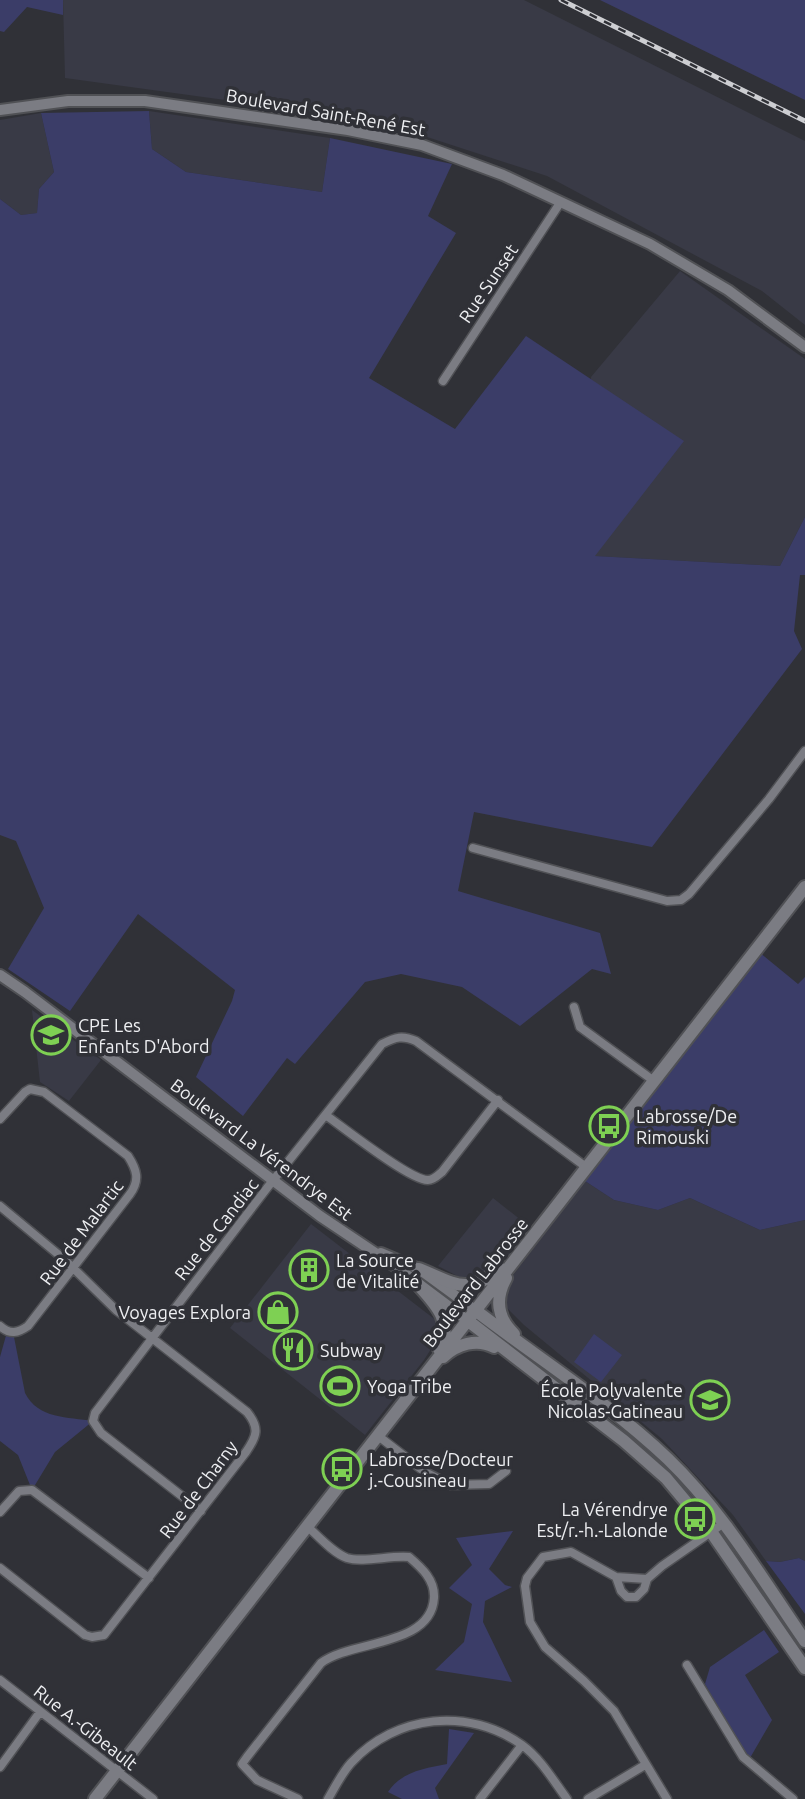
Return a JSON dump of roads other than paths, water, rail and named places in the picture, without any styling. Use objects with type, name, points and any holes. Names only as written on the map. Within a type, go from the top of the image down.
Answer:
[{"type":"main road","name":"Boulevard Labrosse","points":[[95,1799],[805,887]]},
{"type":"main road","points":[[416,1274],[472,1286],[487,1280],[518,1256]]},
{"type":"main road","points":[[518,1256],[501,1287],[499,1308],[509,1329],[532,1353]]},
{"type":"main road","points":[[416,1274],[443,1315],[446,1328],[443,1343],[425,1374]]},
{"type":"main road","name":"Boulevard La Vérendrye Est","points":[[471,1315],[532,1353],[651,1444],[687,1479],[724,1523],[805,1641]]},
{"type":"main road","name":"Boulevard La Vérendrye Est","points":[[471,1315],[517,1359],[645,1458],[684,1497],[712,1532],[805,1668]]},
{"type":"main road","points":[[425,1374],[447,1353],[471,1343],[488,1344],[517,1359]]},
{"type":"street","name":"Boulevard Saint-René Est","points":[[0,110],[68,101],[161,103],[348,130],[438,150],[503,175],[650,244],[728,290],[805,347]]},
{"type":"street","name":"Rue Sunset","points":[[443,381],[560,203]]},
{"type":"street","points":[[473,848],[667,901],[681,900],[769,799],[805,751]]},
{"type":"street","name":"Boulevard La Vérendrye Est","points":[[0,975],[273,1181],[369,1249],[416,1274],[471,1315]]},
{"type":"street","points":[[574,1007],[580,1027],[654,1081]]},
{"type":"street","name":"Rue de Candiac","points":[[201,1511],[101,1433],[93,1421],[101,1402],[382,1044],[404,1036],[416,1041],[586,1167]]},
{"type":"street","name":"Rue de Malartic","points":[[0,1119],[25,1092],[30,1089],[44,1092],[121,1150],[135,1166],[137,1180],[133,1190],[28,1326],[13,1332],[7,1332],[0,1326]]},
{"type":"street","points":[[327,1116],[405,1171],[426,1180],[442,1172],[498,1100]]},
{"type":"street","name":"Rue de Charny","points":[[0,1206],[74,1269],[116,1310],[247,1412],[257,1426],[254,1441],[110,1630],[99,1637],[79,1631],[0,1567]]},
{"type":"street","points":[[377,1435],[425,1472],[451,1485],[489,1484],[506,1471]]},
{"type":"street","points":[[0,1512],[19,1491],[32,1490],[149,1578]]},
{"type":"street","points":[[616,1577],[621,1591],[627,1597],[636,1597],[644,1589],[648,1579],[663,1566],[724,1523]]},
{"type":"street","points":[[298,1799],[257,1780],[242,1765],[247,1756],[321,1663],[337,1654],[405,1635],[417,1628],[434,1602],[429,1577],[410,1557],[355,1560],[344,1557],[307,1526]]},
{"type":"street","points":[[648,1579],[616,1577],[571,1552],[543,1557],[527,1578],[526,1602],[530,1622],[545,1647],[614,1711],[667,1799]]},
{"type":"street","points":[[687,1665],[743,1757],[793,1799]]},
{"type":"street","name":"Rue A.-Gibeault","points":[[0,1680],[153,1799]]},
{"type":"street","points":[[0,1767],[40,1712]]},
{"type":"street","points":[[328,1799],[350,1764],[380,1738],[404,1727],[442,1720],[466,1721],[486,1726],[522,1745],[538,1759],[567,1799]]},
{"type":"street","points":[[480,1799],[522,1745]]},
{"type":"street","points":[[588,1799],[645,1765]]},
{"type":"railway","points":[[561,0],[805,121]]},
{"type":"place","name":"CPE Les Enfants D'Abord","points":[[51,1035]]},
{"type":"place","name":"Labrosse/De Rimouski","points":[[609,1126]]},
{"type":"place","name":"La Source de Vitalité","points":[[309,1270]]},
{"type":"place","name":"Voyages Explora","points":[[278,1312]]},
{"type":"place","name":"Subway","points":[[293,1350]]},
{"type":"place","name":"Yoga Tribe","points":[[340,1386]]},
{"type":"place","name":"École Polyvalente Nicolas-Gatineau","points":[[710,1400]]},
{"type":"place","name":"Labrosse/Docteur j.-Cousineau","points":[[342,1469]]},
{"type":"place","name":"La Vérendrye Est/r.-h.-Lalonde","points":[[695,1519]]}]
